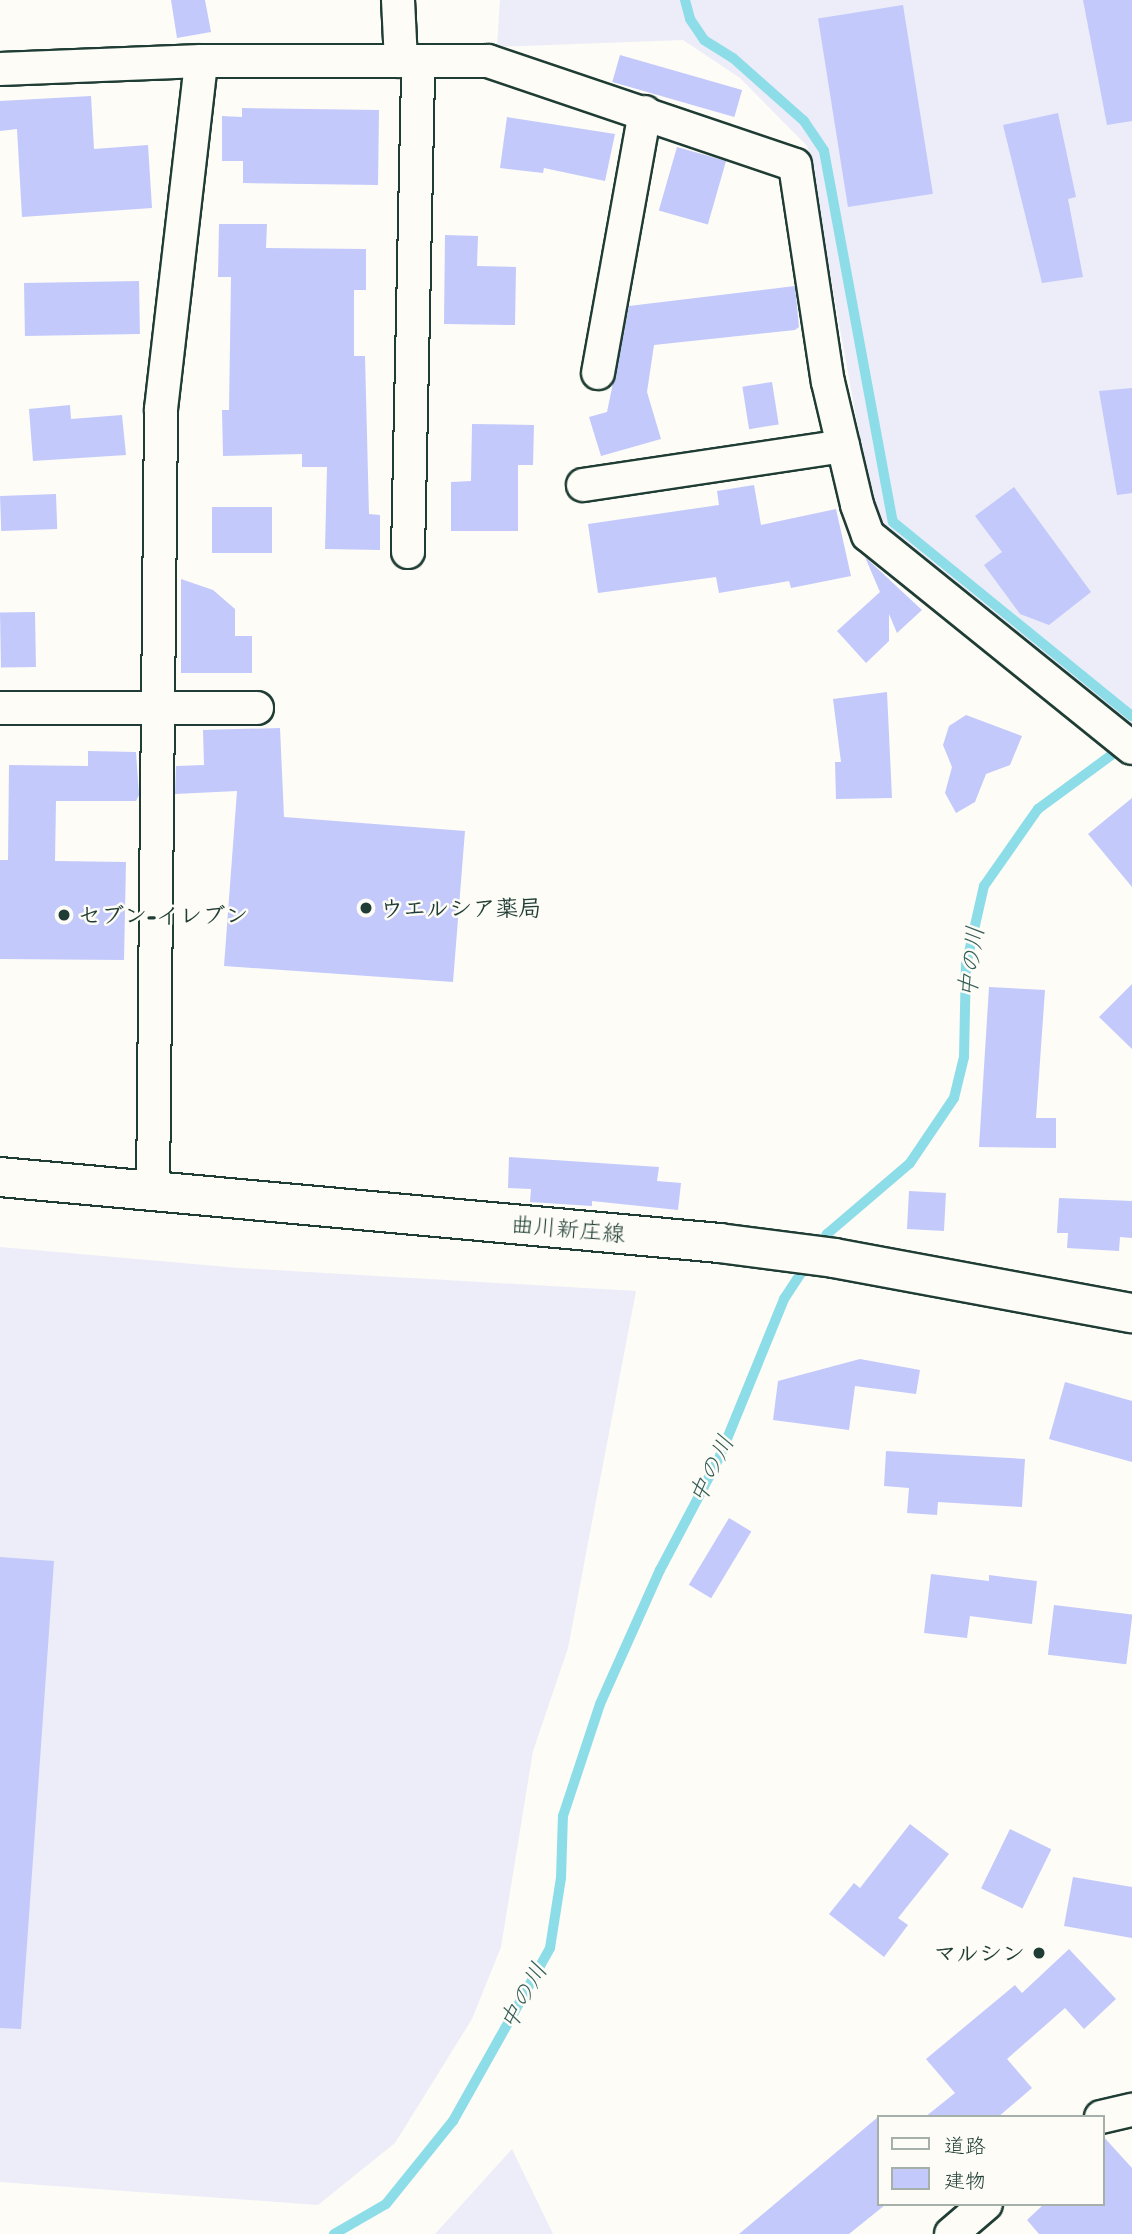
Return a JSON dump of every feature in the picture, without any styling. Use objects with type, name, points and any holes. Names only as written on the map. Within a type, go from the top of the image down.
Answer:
[{"type":"main road","name":"曲川新庄線","points":[[0,1177],[719,1243],[834,1258],[1132,1313]]},
{"type":"street","points":[[398,0],[410,61],[408,552]]},
{"type":"street","points":[[153,1191],[160,409],[201,61]]},
{"type":"street","points":[[0,69],[201,61],[488,61],[795,165],[828,382],[868,535],[1120,738]]},
{"type":"street","points":[[598,373],[645,112]]},
{"type":"street","points":[[583,485],[843,446]]},
{"type":"street","points":[[0,708],[257,708]]},
{"type":"street","points":[[1104,2116],[1132,2110]]},
{"type":"street","points":[[951,2234],[984,2206]]},
{"type":"shaded area","points":[[500,0],[1132,0],[1132,728],[891,535],[872,505],[807,146],[740,78],[683,40],[497,47]]},
{"type":"shaded area","points":[[0,1247],[239,1268],[636,1291],[568,1648],[533,1751],[501,1947],[472,2019],[395,2143],[318,2205],[0,2182]]},
{"type":"shaded area","points":[[512,2149],[553,2234],[435,2234]]},
{"type":"building","points":[[171,0],[205,0],[211,32],[177,38]]},
{"type":"building","points":[[1083,0],[1132,0],[1132,121],[1107,125]]},
{"type":"building","points":[[903,5],[933,194],[848,207],[818,18]]},
{"type":"building","points":[[620,55],[742,90],[734,117],[612,82]]},
{"type":"building","points":[[91,96],[94,149],[148,145],[152,208],[22,217],[17,129],[0,131],[0,101]]},
{"type":"building","points":[[242,108],[379,110],[378,185],[243,183],[243,161],[222,161],[222,116],[242,117]]},
{"type":"building","points":[[1058,113],[1076,197],[1068,199],[1083,277],[1042,283],[1003,125]]},
{"type":"building","points":[[507,117],[615,134],[605,181],[544,168],[543,173],[500,168]]},
{"type":"building","points":[[677,147],[726,161],[708,225],[659,210]]},
{"type":"building","points":[[219,224],[267,224],[266,248],[366,249],[366,290],[354,290],[354,356],[365,356],[369,514],[380,515],[380,550],[325,549],[327,467],[302,467],[302,454],[223,456],[222,410],[229,410],[231,277],[218,277]]},
{"type":"building","points":[[445,235],[478,236],[477,266],[516,267],[515,325],[444,324]]},
{"type":"building","points":[[139,281],[140,334],[25,336],[24,283]]},
{"type":"building","points":[[795,286],[799,327],[795,330],[654,345],[647,392],[661,439],[601,456],[589,417],[607,412],[629,306]]},
{"type":"building","points":[[772,382],[779,424],[749,429],[742,387]]},
{"type":"building","points":[[1132,388],[1132,493],[1117,495],[1099,391]]},
{"type":"building","points":[[70,405],[71,419],[122,415],[126,455],[33,461],[29,409]]},
{"type":"building","points":[[472,424],[534,425],[533,465],[518,465],[518,531],[451,531],[451,482],[471,481]]},
{"type":"building","points":[[754,485],[761,525],[836,509],[851,576],[791,588],[789,581],[719,593],[716,577],[598,593],[588,524],[719,505],[717,491]]},
{"type":"building","points":[[1014,487],[1091,592],[1049,625],[1020,614],[984,565],[1002,552],[975,516]]},
{"type":"building","points":[[56,494],[57,529],[1,531],[0,496]]},
{"type":"building","points":[[212,507],[272,507],[272,553],[212,553]]},
{"type":"building","points":[[865,557],[922,610],[897,633],[889,614],[889,641],[866,663],[837,631],[880,592]]},
{"type":"building","points":[[181,579],[213,590],[235,609],[235,636],[252,636],[252,673],[181,673]]},
{"type":"building","points":[[35,612],[36,667],[1,668],[0,613]]},
{"type":"building","points":[[887,692],[892,798],[836,799],[835,762],[841,762],[833,699]]},
{"type":"building","points":[[966,715],[1022,736],[1010,765],[986,774],[975,802],[956,813],[945,793],[952,767],[943,745],[949,726]]},
{"type":"building","points":[[280,728],[284,817],[465,831],[453,982],[224,966],[237,791],[175,794],[176,766],[204,765],[203,730]]},
{"type":"building","points":[[88,751],[136,752],[139,795],[136,801],[56,801],[55,861],[126,862],[124,960],[0,959],[0,860],[8,860],[9,765],[88,766]]},
{"type":"building","points":[[1132,798],[1132,887],[1088,834]]},
{"type":"building","points":[[1132,984],[1132,1049],[1099,1017]]},
{"type":"building","points":[[989,987],[1045,990],[1036,1118],[1056,1118],[1056,1148],[979,1147]]},
{"type":"building","points":[[509,1157],[659,1167],[657,1181],[681,1183],[678,1210],[592,1201],[592,1206],[530,1202],[531,1189],[508,1188]]},
{"type":"building","points":[[909,1191],[946,1193],[944,1231],[907,1229]]},
{"type":"building","points":[[1059,1198],[1132,1201],[1132,1238],[1120,1237],[1119,1251],[1067,1248],[1068,1233],[1057,1233]]},
{"type":"building","points":[[860,1359],[920,1370],[916,1394],[855,1386],[849,1430],[773,1420],[778,1381]]},
{"type":"building","points":[[1065,1382],[1132,1401],[1132,1462],[1049,1439]]},
{"type":"building","points":[[886,1451],[1025,1459],[1022,1507],[938,1502],[937,1515],[907,1513],[909,1488],[884,1486]]},
{"type":"building","points":[[729,1518],[751,1531],[711,1598],[689,1585]]},
{"type":"building","points":[[0,1557],[54,1561],[21,2029],[0,2028]]},
{"type":"building","points":[[931,1574],[989,1581],[989,1575],[1037,1581],[1032,1624],[970,1616],[967,1638],[924,1633]]},
{"type":"building","points":[[1054,1605],[1132,1615],[1126,1664],[1048,1655]]},
{"type":"building","points":[[910,1824],[949,1854],[898,1918],[908,1925],[884,1957],[829,1914],[854,1883],[860,1888]]},
{"type":"building","points":[[1010,1829],[1051,1849],[1022,1908],[981,1888]]},
{"type":"building","points":[[1073,1877],[1132,1887],[1132,1938],[1064,1926]]},
{"type":"building","points":[[1069,1949],[1116,1999],[1084,2029],[1065,2008],[1007,2059],[1032,2088],[1000,2115],[928,2115],[955,2093],[926,2059],[1015,1985],[1022,1993]]},
{"type":"building","points":[[876,2119],[876,2206],[884,2206],[849,2234],[739,2234]]},
{"type":"building","points":[[1104,2137],[1132,2168],[1132,2234],[1039,2234],[1027,2220],[1042,2206],[1104,2206]]},
{"type":"waterway","points":[[685,0],[690,19],[704,40],[733,58],[804,121],[824,151],[893,522],[1132,716]]},
{"type":"waterway","name":"中の川","points":[[818,1248],[827,1234],[910,1163],[954,1098],[964,1057],[966,965],[984,886],[1038,809],[1125,745]]},
{"type":"waterway","name":"中の川","points":[[334,2234],[386,2204],[453,2121],[550,1948],[561,1878],[563,1816],[600,1704],[660,1570],[720,1456],[784,1299],[809,1261]]},
{"type":"place","name":"ウエルシア薬局","points":[[366,908]]},
{"type":"place","name":"セブン-イレブン","points":[[64,915]]},
{"type":"place","name":"マルシン","points":[[1039,1953]]}]
